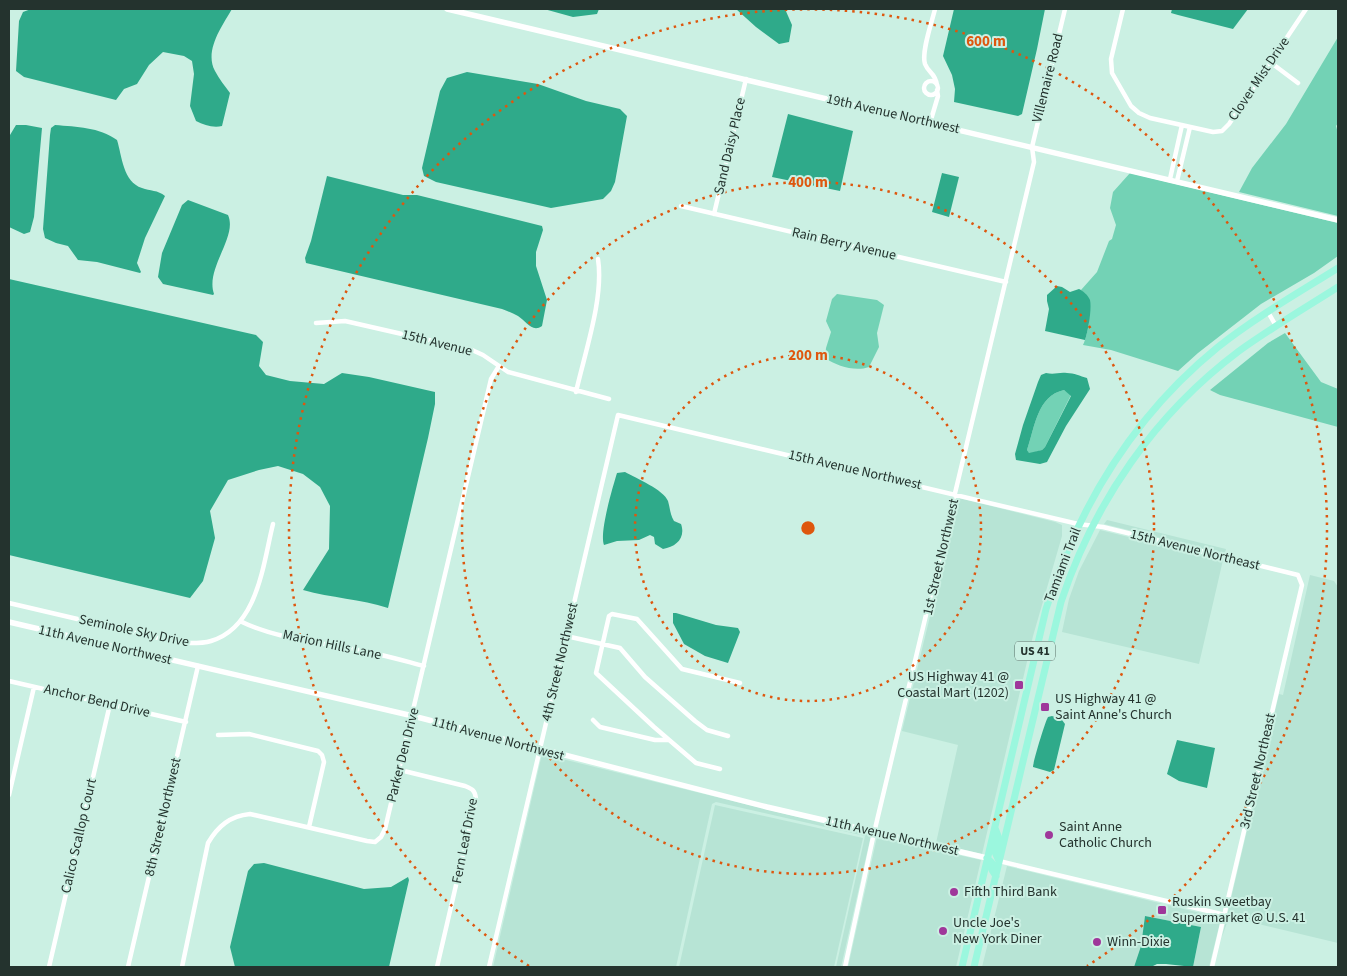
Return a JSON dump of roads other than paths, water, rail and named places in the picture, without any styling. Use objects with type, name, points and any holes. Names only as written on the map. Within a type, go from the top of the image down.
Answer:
[{"type":"main road","name":"Tamiami Trail","points":[[962,967],[1035,652],[1055,580],[1078,524],[1117,456],[1160,402],[1179,382],[1219,346],[1268,312],[1338,268]]},
{"type":"main road","name":"Tamiami Trail","points":[[974,967],[1047,655],[1068,581],[1092,526],[1128,466],[1171,413],[1202,382],[1223,364],[1276,326],[1338,287]]},
{"type":"main road","points":[[1035,652],[1047,655]]},
{"type":"main road","points":[[1018,726],[1030,729]]},
{"type":"main road","points":[[994,828],[998,836],[995,852],[999,861]]},
{"type":"main road","points":[[987,858],[992,863],[992,870],[996,876]]},
{"type":"street","name":"19th Avenue Northwest","points":[[447,9],[1338,220]]},
{"type":"street","points":[[930,123],[938,96],[935,76],[925,65],[924,58],[935,9]]},
{"type":"street","name":"Villemaire Road","points":[[1032,147],[1065,9]]},
{"type":"street","name":"Clover Mist Drive","points":[[1123,9],[1111,58],[1112,73],[1130,106],[1139,113],[1213,132],[1222,131],[1229,124],[1306,9]]},
{"type":"street","points":[[1270,62],[1298,83]]},
{"type":"street","points":[[930,71],[924,89],[930,94],[935,104]]},
{"type":"street","name":"Sand Daisy Place","points":[[714,214],[746,79]]},
{"type":"street","points":[[927,82],[934,82],[937,87]]},
{"type":"street","points":[[930,94],[935,92],[937,87]]},
{"type":"street","points":[[1170,179],[1182,125]]},
{"type":"street","points":[[1177,181],[1190,127]]},
{"type":"street","name":"1st Street Northwest","points":[[845,967],[874,833],[1034,162],[1032,147]]},
{"type":"street","points":[[1175,155],[1183,157]]},
{"type":"street","name":"Rain Berry Avenue","points":[[682,206],[1006,282]]},
{"type":"street","points":[[576,392],[598,294],[600,275],[598,259]]},
{"type":"street","points":[[1268,312],[1276,326]]},
{"type":"street","name":"15th Avenue","points":[[316,323],[344,320],[445,344],[483,355],[508,372],[576,392],[609,399]]},
{"type":"street","name":"Parker Den Drive","points":[[182,967],[208,843],[223,823],[241,815],[250,814],[375,842],[381,837],[385,829],[400,770],[492,379],[498,366]]},
{"type":"street","name":"15th Avenue Northwest","points":[[618,415],[1092,526]]},
{"type":"street","name":"4th Street Northwest","points":[[490,967],[618,415]]},
{"type":"street","name":"Seminole Sky Drive","points":[[9,603],[180,643],[213,641],[242,622],[255,596],[273,524]]},
{"type":"street","name":"15th Avenue Northeast","points":[[1092,526],[1298,575]]},
{"type":"street","name":"3rd Street Northeast","points":[[1212,967],[1302,585],[1298,575]]},
{"type":"street","points":[[720,769],[696,763],[596,672],[609,616],[612,614],[637,619],[682,669],[740,682]]},
{"type":"street","name":"11th Avenue Northwest","points":[[9,622],[413,716],[540,750],[874,833],[987,858]]},
{"type":"street","name":"Marion Hills Lane","points":[[242,622],[254,628],[424,666]]},
{"type":"street","points":[[566,636],[620,648],[652,684],[707,730],[728,736]]},
{"type":"street","name":"8th Street Northwest","points":[[128,967],[198,666]]},
{"type":"street","name":"Anchor Bend Drive","points":[[9,681],[186,722]]},
{"type":"street","points":[[9,795],[34,687]]},
{"type":"street","name":"Calico Scallop Court","points":[[49,967],[110,704]]},
{"type":"street","points":[[592,720],[600,727],[655,740],[669,740]]},
{"type":"street","points":[[218,735],[249,734],[318,751],[324,762],[309,826]]},
{"type":"street","name":"Fern Leaf Drive","points":[[400,770],[472,788],[476,793],[437,967]]},
{"type":"street","points":[[999,861],[1225,915]]},
{"type":"place","name":"US Highway 41 @ Coastal Mart (1202)","points":[[1019,685]]},
{"type":"place","name":"US Highway 41 @ Saint Anne's Church","points":[[1045,707]]},
{"type":"place","name":"Saint Anne Catholic Church","points":[[1049,835]]},
{"type":"place","name":"Fifth Third Bank","points":[[954,892]]},
{"type":"place","name":"Ruskin Sweetbay Supermarket @ U.S. 41","points":[[1162,910]]},
{"type":"place","name":"Uncle Joe's New York Diner","points":[[943,931]]},
{"type":"place","name":"Winn-Dixie","points":[[1097,942]]}]
